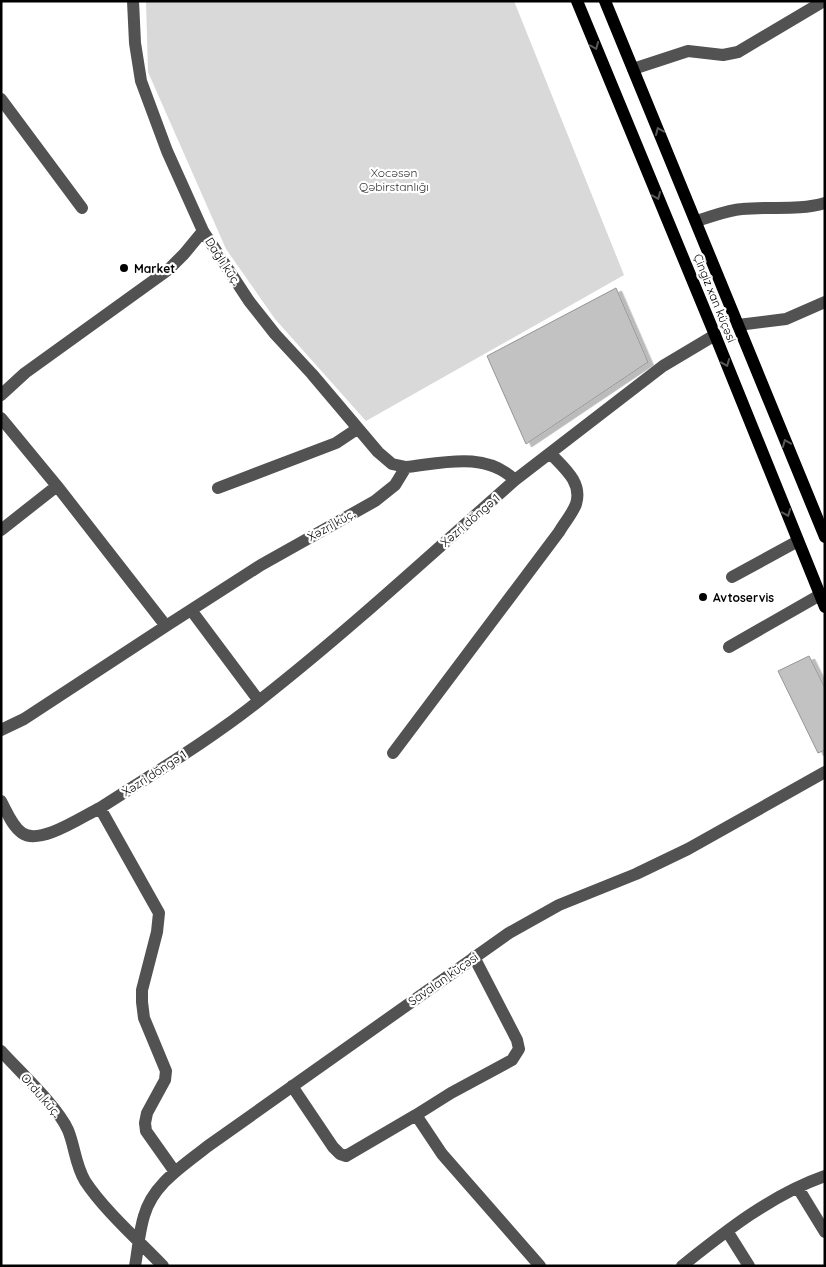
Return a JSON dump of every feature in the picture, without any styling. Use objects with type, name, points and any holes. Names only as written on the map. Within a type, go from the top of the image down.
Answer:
[{"type":"main road","name":"Çingiz xan küçəsi","points":[[576,1],[715,335],[822,601]]},
{"type":"main road","name":"Çingiz xan küçəsi","points":[[605,1],[825,537]]},
{"type":"street","name":"Dağlı küç.","points":[[133,1],[135,43],[141,81],[167,151],[203,231],[249,301],[275,334],[312,374],[378,452],[392,464],[406,467]]},
{"type":"street","points":[[633,70],[688,51],[723,55],[738,52],[824,1]]},
{"type":"street","points":[[1,100],[82,208]]},
{"type":"street","points":[[696,221],[739,209],[816,206],[825,203]]},
{"type":"street","points":[[1,394],[25,373],[168,270],[203,231]]},
{"type":"street","points":[[738,325],[786,319],[825,302]]},
{"type":"street","points":[[406,467],[460,461],[489,464],[506,471],[515,480],[663,366],[715,335]]},
{"type":"street","points":[[1,418],[57,486],[166,626]]},
{"type":"street","points":[[218,488],[336,443],[357,429]]},
{"type":"street","points":[[393,753],[559,532],[576,504],[578,490],[572,477],[550,453]]},
{"type":"street","name":"Xəzri küç.","points":[[1,730],[24,719],[260,565],[375,501],[394,485],[406,467]]},
{"type":"street","name":"Xəzri döngə 1","points":[[1,801],[14,825],[23,834],[33,837],[45,836],[100,808],[259,702],[333,641],[515,480]]},
{"type":"street","points":[[1,530],[57,486]]},
{"type":"street","points":[[732,577],[798,541]]},
{"type":"street","points":[[729,647],[822,601]]},
{"type":"street","points":[[191,610],[259,702]]},
{"type":"street","name":"Savalan küçəsi","points":[[135,1266],[144,1216],[152,1196],[162,1183],[208,1146],[474,956],[536,917],[559,905],[636,874],[688,849],[825,772]]},
{"type":"street","points":[[100,808],[159,913],[157,932],[142,990],[142,1002],[144,1018],[166,1071],[165,1080],[147,1113],[145,1123],[146,1131],[175,1172]]},
{"type":"street","points":[[292,1086],[333,1146],[340,1154],[346,1156],[451,1093],[512,1060],[519,1049],[517,1040],[474,956]]},
{"type":"street","name":"Ordu küç.","points":[[1,1051],[57,1112],[68,1130],[76,1161],[86,1181],[114,1216],[163,1266]]},
{"type":"street","points":[[416,1115],[425,1132],[442,1154],[540,1266]]},
{"type":"street","points":[[682,1266],[759,1209],[825,1176]]},
{"type":"street","points":[[798,1188],[825,1232]]},
{"type":"street","points":[[727,1231],[749,1266]]},
{"type":"green space","name":"Xocəsən Qəbirstanlığı","points":[[146,1],[514,1],[624,275],[366,421],[275,319],[226,249],[148,72]]},
{"type":"building","points":[[616,288],[648,362],[526,444],[487,356]]},
{"type":"building","points":[[809,656],[825,688],[825,750],[818,753],[778,671]]},
{"type":"place","name":"Market","points":[[124,268]]},
{"type":"place","name":"Avtoservis","points":[[703,597]]}]
